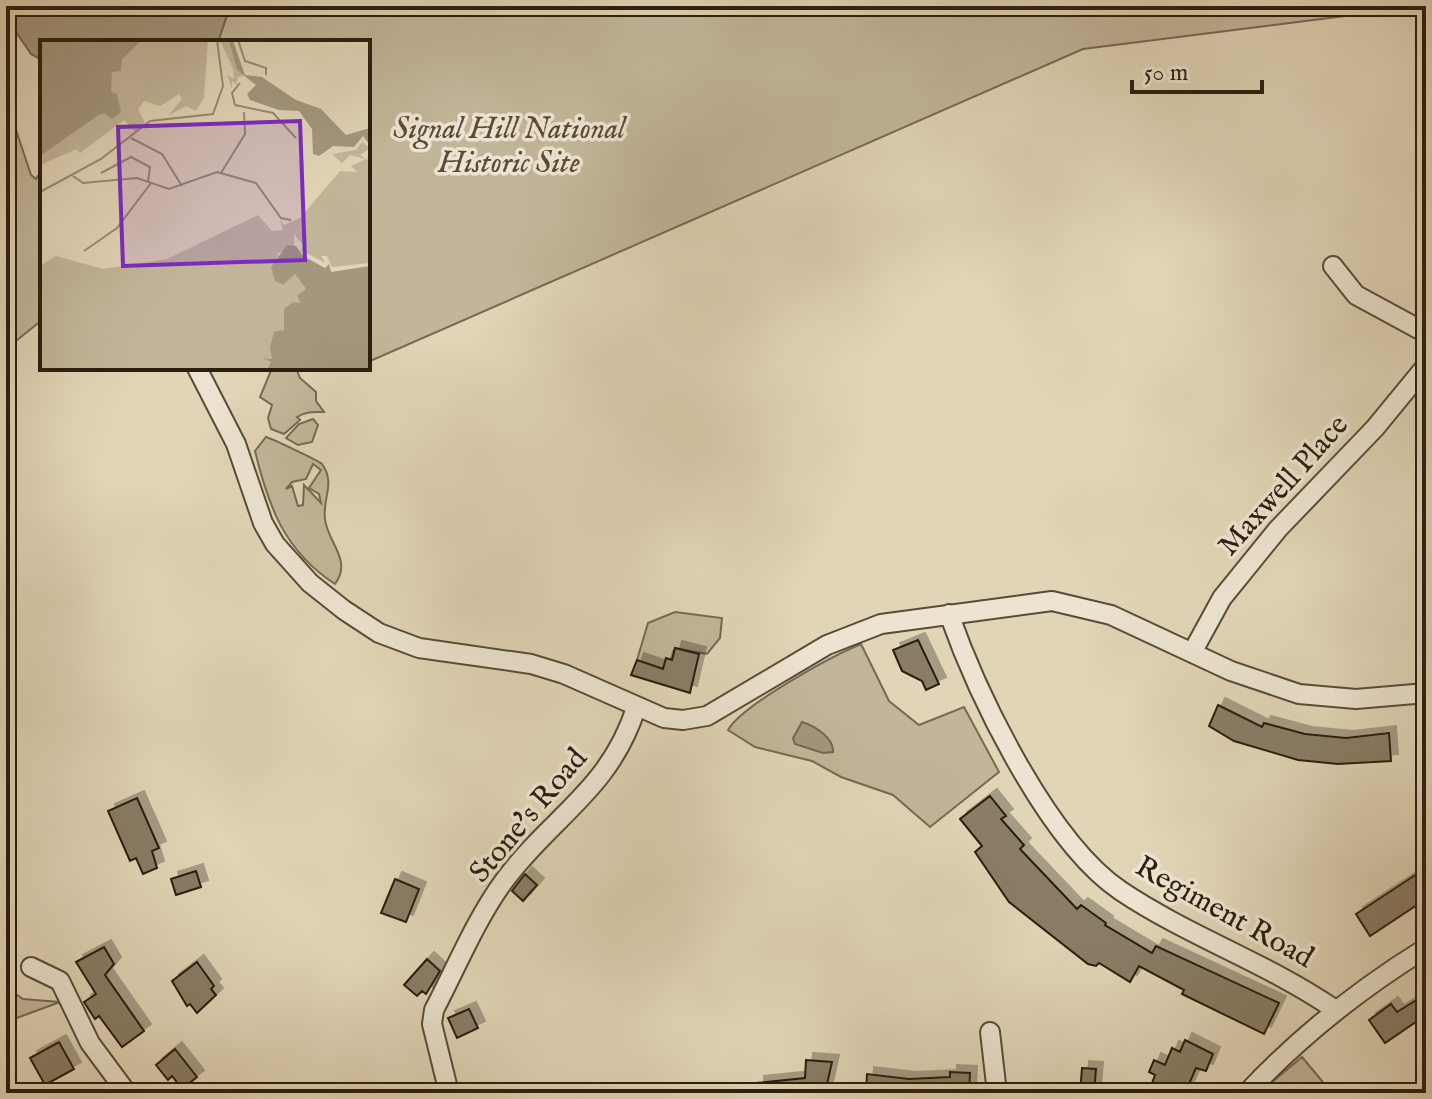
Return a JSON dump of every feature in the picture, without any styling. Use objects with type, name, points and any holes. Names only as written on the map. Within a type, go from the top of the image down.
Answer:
[{"type":"street","points":[[1333,266],[1356,295],[1426,333]]},
{"type":"street","name":"Maxwell Place","points":[[1193,651],[1222,598],[1278,529],[1375,428],[1426,366]]},
{"type":"street","points":[[198,370],[236,444],[263,523],[275,544],[310,583],[344,610],[379,633],[419,648],[531,664],[564,674],[636,708],[683,720],[707,716],[851,634],[914,618],[1030,602],[1070,603],[1111,615],[1251,679],[1299,694],[1356,699],[1426,693]]},
{"type":"street","name":"Regiment Road","points":[[949,614],[982,697],[1021,768],[1056,821],[1100,874],[1138,902],[1304,989],[1334,1009]]},
{"type":"street","name":"Stone's Road","points":[[449,1093],[432,1024],[434,1010],[499,889],[605,774],[626,739],[636,708]]},
{"type":"street","points":[[1247,1093],[1294,1042],[1334,1009],[1426,948]]},
{"type":"street","points":[[31,967],[60,981],[90,1043],[127,1093]]},
{"type":"street","points":[[990,1032],[997,1093]]},
{"type":"green space","name":"Signal Hill National Historic Site","points":[[230,6],[1424,6],[1083,49],[370,361],[370,40],[219,40]]},
{"type":"green space","points":[[6,122],[14,124],[31,175],[36,179],[40,172],[40,322],[6,349]]},
{"type":"green space","points":[[271,370],[297,370],[300,378],[316,392],[316,401],[324,412],[297,417],[300,420],[284,434],[271,429],[268,418],[272,405],[260,397]]},
{"type":"green space","points":[[313,419],[318,425],[312,442],[298,445],[286,438],[299,424]]},
{"type":"green space","points":[[266,437],[322,464],[328,478],[325,519],[341,567],[335,584],[317,571],[291,542],[273,508],[255,451]],"holes":[[[313,464],[321,470],[309,488],[319,494],[321,503],[304,485],[303,505],[298,506],[292,486],[286,489],[292,482],[306,479]]]},
{"type":"green space","points":[[675,612],[722,618],[720,638],[707,654],[675,648],[672,660],[666,659],[663,669],[637,660],[648,623]]},
{"type":"green space","points":[[861,644],[889,701],[919,725],[964,707],[999,772],[930,827],[893,795],[841,777],[812,761],[755,747],[728,730],[769,695]]},
{"type":"green space","points":[[6,987],[23,999],[60,1002],[6,1022]]},
{"type":"green space","points":[[1302,1057],[1332,1093],[1259,1093]]},
{"type":"shaded area","points":[[6,6],[230,6],[219,40],[40,40],[40,59],[31,54],[14,29],[6,26]]},
{"type":"shaded area","points":[[802,722],[827,737],[833,752],[823,753],[795,744],[793,738]]},
{"type":"building","points":[[918,640],[939,684],[926,690],[922,681],[902,671],[893,650]]},
{"type":"building","points":[[675,648],[699,654],[690,693],[631,675],[637,660],[663,669],[666,658],[672,660]]},
{"type":"building","points":[[1218,705],[1262,727],[1264,723],[1305,734],[1346,738],[1389,733],[1391,761],[1338,764],[1298,760],[1234,741],[1209,726]]},
{"type":"building","points":[[990,796],[1006,816],[1001,819],[1024,845],[1020,849],[1077,909],[1081,905],[1105,925],[1152,953],[1156,946],[1279,1003],[1264,1034],[1182,994],[1184,990],[1139,966],[1130,982],[1099,963],[1096,966],[1088,964],[1009,902],[975,852],[982,846],[960,819]]},
{"type":"building","points":[[137,798],[159,848],[152,851],[157,868],[143,874],[136,858],[130,861],[108,811]]},
{"type":"building","points":[[1426,868],[1426,899],[1370,936],[1356,914]]},
{"type":"building","points":[[196,871],[201,887],[176,895],[171,879]]},
{"type":"building","points":[[525,874],[537,885],[523,901],[512,891]]},
{"type":"building","points":[[395,879],[419,889],[406,922],[381,913]]},
{"type":"building","points":[[104,947],[114,964],[105,975],[144,1031],[122,1047],[99,1016],[95,1019],[84,1002],[96,994],[76,962]]},
{"type":"building","points":[[427,959],[440,971],[426,994],[422,991],[417,996],[404,985]]},
{"type":"building","points":[[197,962],[214,986],[211,989],[216,995],[197,1013],[190,1004],[187,1006],[172,981]]},
{"type":"building","points":[[1426,994],[1426,1015],[1385,1043],[1369,1020],[1391,1004],[1397,1012]]},
{"type":"building","points":[[469,1009],[478,1028],[457,1038],[448,1018]]},
{"type":"building","points":[[1185,1040],[1213,1054],[1206,1071],[1196,1068],[1185,1093],[1167,1093],[1151,1086],[1155,1075],[1149,1072],[1154,1060],[1165,1065],[1172,1048],[1180,1052]]},
{"type":"building","points":[[59,1042],[74,1069],[45,1085],[30,1058]]},
{"type":"building","points":[[175,1049],[197,1077],[182,1089],[172,1076],[168,1080],[156,1065]]},
{"type":"building","points":[[806,1060],[832,1062],[825,1093],[757,1093],[757,1083],[805,1078]]},
{"type":"building","points":[[1082,1068],[1096,1069],[1094,1093],[1080,1093]]},
{"type":"building","points":[[950,1072],[970,1073],[969,1093],[866,1093],[867,1074],[909,1079],[950,1077]]}]
